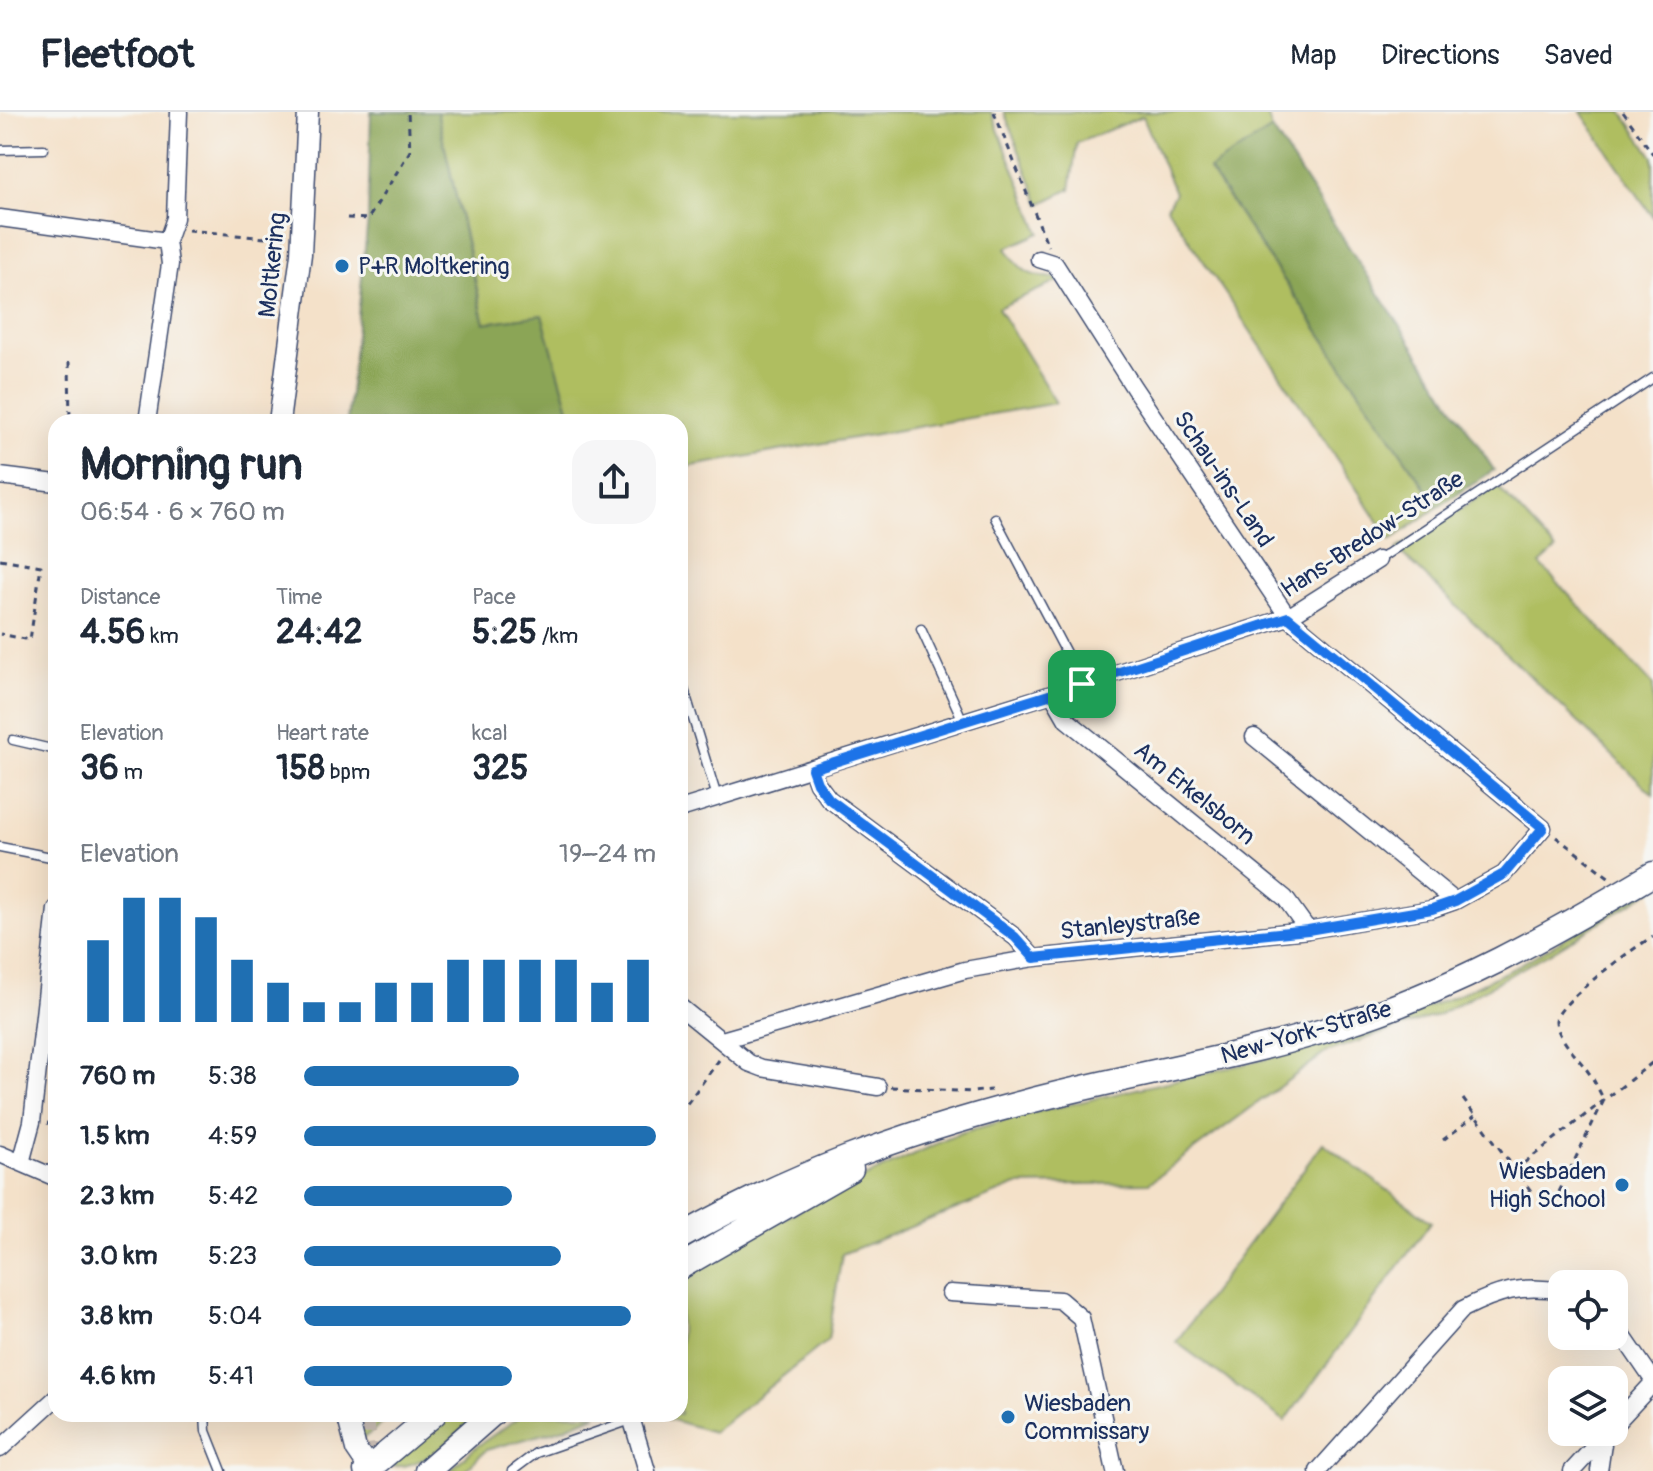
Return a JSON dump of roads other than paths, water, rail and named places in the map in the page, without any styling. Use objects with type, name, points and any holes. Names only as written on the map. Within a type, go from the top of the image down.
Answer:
[{"type":"main road","name":"New-York-Straße","points":[[688,1233],[802,1174],[876,1147],[1023,1102],[1288,1041],[1390,1009],[1451,984],[1535,943],[1653,874]]},
{"type":"main road","name":"New-York-Straße","points":[[688,1262],[854,1167],[936,1129]]},
{"type":"main road","points":[[369,1470],[425,1422]]},
{"type":"main road","points":[[427,1471],[483,1422]]},
{"type":"street","points":[[148,414],[170,264],[179,112]]},
{"type":"street","name":"Moltkering","points":[[280,414],[301,254],[308,112]]},
{"type":"street","points":[[0,218],[170,234]]},
{"type":"street","name":"Schau-ins-Land","points":[[1047,262],[1288,617],[1543,828]]},
{"type":"street","points":[[0,476],[48,482]]},
{"type":"street","name":"Hans-Bredow-Straße","points":[[688,806],[1288,617],[1378,560]]},
{"type":"street","name":"Am Erkelsborn","points":[[1052,694],[1067,720],[1285,898],[1308,930]]},
{"type":"street","points":[[1254,737],[1455,901]]},
{"type":"street","points":[[812,769],[817,783],[829,799],[1015,937],[1034,958]]},
{"type":"street","name":"Stanleystraße","points":[[725,1044],[965,970],[1034,958],[1308,930],[1419,912],[1455,901],[1504,874],[1543,828]]},
{"type":"street","points":[[21,1163],[32,1122],[48,980]]},
{"type":"street","points":[[688,1014],[749,1063],[762,1068],[878,1087]]},
{"type":"street","points":[[0,1154],[48,1175]]},
{"type":"street","points":[[1318,1471],[1463,1309],[1494,1293],[1534,1286],[1548,1288]]},
{"type":"street","points":[[950,1293],[1060,1300],[1081,1318],[1115,1471]]},
{"type":"street","points":[[1628,1344],[1653,1382],[1628,1410]]},
{"type":"street","points":[[0,1449],[48,1405]]},
{"type":"street","points":[[349,1422],[356,1449],[369,1470]]},
{"type":"street","points":[[632,1422],[647,1471]]},
{"type":"street","points":[[1572,1471],[1595,1446]]},
{"type":"street","points":[[1599,1471],[1605,1446]]},
{"type":"lane","points":[[0,150],[44,149]]},
{"type":"lane","name":"Hans-Bredow-Straße","points":[[1378,560],[1653,378]]},
{"type":"lane","points":[[995,518],[1082,684]]},
{"type":"lane","points":[[921,629],[963,722]]},
{"type":"lane","points":[[688,701],[718,797]]},
{"type":"lane","points":[[13,740],[48,748]]},
{"type":"lane","points":[[0,847],[48,856]]},
{"type":"lane","points":[[205,1422],[222,1471]]},
{"type":"lane","points":[[512,1471],[536,1453],[618,1422]]},
{"type":"tunnel","points":[[364,1471],[367,1448],[365,1422]]},
{"type":"place","name":"P+R Moltkering","points":[[342,266]]},
{"type":"place","name":"Wiesbaden High School","points":[[1622,1185]]},
{"type":"place","name":"Wiesbaden Commissary","points":[[1008,1417]]}]
